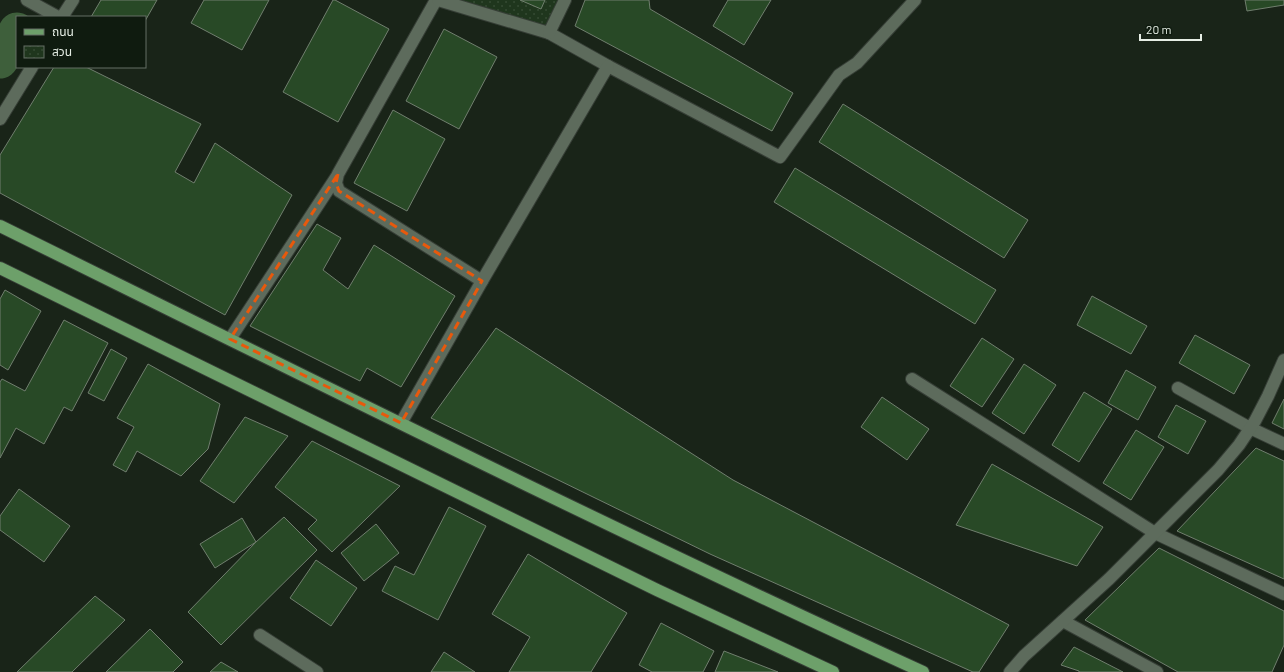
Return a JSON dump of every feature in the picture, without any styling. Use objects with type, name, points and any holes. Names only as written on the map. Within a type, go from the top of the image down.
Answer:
[{"type":"main road","points":[[0,226],[631,536],[782,608],[923,672]]},
{"type":"main road","points":[[0,268],[657,590],[833,672]]},
{"type":"street","points":[[27,0],[54,15]]},
{"type":"street","points":[[63,16],[72,0]]},
{"type":"street","points":[[230,339],[338,174],[437,0],[549,33],[780,157],[839,75],[857,63],[915,0]]},
{"type":"street","points":[[549,33],[565,0]]},
{"type":"street","points":[[401,423],[608,66]]},
{"type":"street","points":[[0,119],[31,68]]},
{"type":"street","points":[[338,174],[336,184],[340,191],[482,281]]},
{"type":"street","points":[[1010,672],[1024,656],[1109,579],[1218,470],[1239,445],[1250,428],[1268,396],[1284,360]]},
{"type":"street","points":[[912,379],[1155,533],[1284,594]]},
{"type":"street","points":[[1178,388],[1250,428],[1284,444]]},
{"type":"street","points":[[1063,622],[1157,672]]},
{"type":"street","points":[[260,635],[317,672]]},
{"type":"highlighted area","points":[[338,174],[336,183],[339,191],[482,281],[401,423],[230,339]]},
{"type":"green space","points":[[438,0],[565,0],[549,33]]},
{"type":"building","points":[[101,0],[157,0],[146,19],[146,16],[92,16]]},
{"type":"building","points":[[204,0],[269,0],[242,50],[191,23]]},
{"type":"building","points":[[333,0],[389,29],[338,122],[283,92]]},
{"type":"building","points":[[520,0],[545,0],[541,9]]},
{"type":"building","points":[[585,0],[649,0],[650,9],[793,93],[772,131],[575,26]]},
{"type":"building","points":[[728,0],[771,0],[744,45],[713,26]]},
{"type":"building","points":[[1245,0],[1284,0],[1284,5],[1247,11]]},
{"type":"building","points":[[444,29],[497,57],[459,129],[406,101]]},
{"type":"building","points":[[53,68],[88,68],[201,124],[175,172],[194,183],[215,143],[292,195],[225,315],[0,193],[0,155]]},
{"type":"building","points":[[843,104],[1028,220],[1004,258],[819,142]]},
{"type":"building","points":[[393,110],[445,139],[407,211],[354,183]]},
{"type":"building","points":[[795,168],[996,290],[975,324],[774,202]]},
{"type":"building","points":[[317,224],[341,238],[323,270],[348,289],[374,245],[455,296],[401,387],[367,368],[360,381],[250,326]]},
{"type":"building","points":[[5,290],[41,311],[8,370],[0,365],[0,299]]},
{"type":"building","points":[[1092,296],[1147,326],[1131,354],[1077,325]]},
{"type":"building","points":[[64,320],[108,343],[72,411],[64,407],[44,444],[16,428],[0,458],[0,382],[2,379],[25,391]]},
{"type":"building","points":[[496,328],[733,480],[1009,625],[979,672],[973,672],[710,554],[431,418]]},
{"type":"building","points":[[1195,335],[1250,365],[1234,394],[1179,363]]},
{"type":"building","points":[[982,338],[1014,359],[982,407],[950,386]]},
{"type":"building","points":[[111,349],[127,358],[104,401],[88,393]]},
{"type":"building","points":[[148,364],[220,404],[208,449],[181,476],[137,451],[126,472],[113,465],[134,427],[117,418]]},
{"type":"building","points":[[1024,364],[1056,385],[1024,434],[992,413]]},
{"type":"building","points":[[1126,370],[1156,387],[1138,420],[1108,403]]},
{"type":"building","points":[[1084,392],[1112,409],[1079,462],[1052,445]]},
{"type":"building","points":[[882,397],[929,429],[907,460],[861,427]]},
{"type":"building","points":[[1284,399],[1284,429],[1272,423]]},
{"type":"building","points":[[1176,405],[1206,421],[1188,454],[1158,437]]},
{"type":"building","points":[[245,417],[288,436],[234,503],[200,481]]},
{"type":"building","points":[[1136,430],[1164,447],[1131,500],[1103,483]]},
{"type":"building","points":[[312,441],[400,486],[332,552],[308,529],[317,520],[275,487]]},
{"type":"building","points":[[1256,448],[1284,461],[1284,579],[1177,531]]},
{"type":"building","points":[[992,464],[1103,527],[1077,566],[956,525]]},
{"type":"building","points":[[19,489],[70,526],[44,562],[0,530],[0,516]]},
{"type":"building","points":[[449,507],[486,526],[438,620],[382,591],[395,566],[414,575]]},
{"type":"building","points":[[284,517],[317,550],[221,645],[188,612],[256,542]]},
{"type":"building","points":[[242,518],[256,542],[215,568],[200,544]]},
{"type":"building","points":[[376,524],[399,553],[364,581],[341,553]]},
{"type":"building","points":[[1159,548],[1284,611],[1284,645],[1272,672],[1178,672],[1085,620]]},
{"type":"building","points":[[528,554],[627,613],[591,672],[509,672],[530,637],[492,614]]},
{"type":"building","points":[[316,560],[357,588],[331,626],[290,598]]},
{"type":"building","points":[[95,596],[125,620],[72,672],[17,672]]},
{"type":"building","points":[[661,623],[714,651],[703,672],[652,672],[639,665]]},
{"type":"building","points":[[150,629],[183,662],[173,672],[106,672]]},
{"type":"building","points":[[1074,647],[1123,672],[1079,672],[1061,665]]},
{"type":"building","points":[[724,651],[778,672],[715,672]]},
{"type":"building","points":[[444,652],[475,672],[431,672]]},
{"type":"building","points":[[221,662],[238,672],[210,672]]},
{"type":"waterway","points":[[0,60],[16,33]]}]
